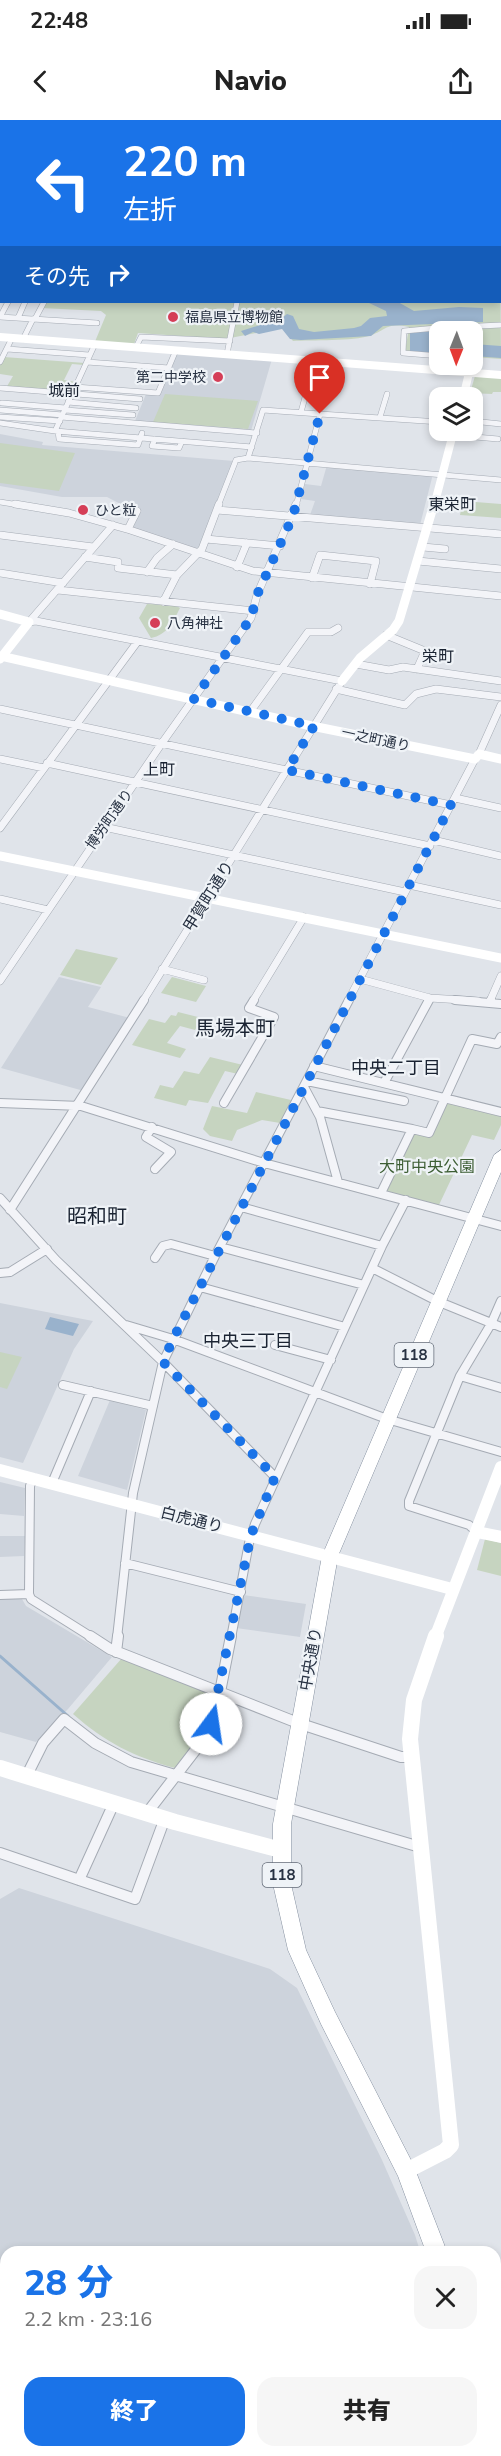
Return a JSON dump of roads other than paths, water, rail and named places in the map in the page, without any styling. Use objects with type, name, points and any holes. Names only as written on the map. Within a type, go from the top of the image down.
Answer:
[{"type":"highway","name":"中央通り","points":[[406,2171],[328,2018],[297,1950],[282,1884],[281,1850],[285,1807],[298,1724],[330,1556],[501,1155]]},
{"type":"highway","name":"118","points":[[406,2171],[435,2246]]},
{"type":"street","points":[[7,303],[0,317],[97,323]]},
{"type":"street","points":[[18,318],[25,303]]},
{"type":"street","points":[[23,339],[43,303]]},
{"type":"street","points":[[227,354],[237,303]]},
{"type":"street","points":[[483,326],[501,325]]},
{"type":"street","points":[[429,329],[404,331],[403,352],[429,355]]},
{"type":"street","points":[[0,337],[315,361],[429,367]]},
{"type":"street","points":[[136,347],[141,337],[230,341]]},
{"type":"street","points":[[1,359],[12,338]]},
{"type":"street","points":[[94,345],[56,431],[59,439],[138,445],[146,424]]},
{"type":"street","points":[[6,349],[169,368]]},
{"type":"street","points":[[75,387],[158,393],[176,350]]},
{"type":"street","points":[[302,412],[315,361]]},
{"type":"street","points":[[483,372],[501,375]]},
{"type":"street","points":[[0,388],[140,399]]},
{"type":"street","points":[[9,389],[1,404],[130,423],[257,433]]},
{"type":"street","points":[[130,423],[143,392]]},
{"type":"street","points":[[380,417],[387,394]]},
{"type":"street","points":[[0,417],[136,408]]},
{"type":"street","points":[[248,458],[263,410],[429,421]]},
{"type":"street","points":[[64,412],[133,415]]},
{"type":"street","name":"博労町通り","points":[[0,981],[73,871],[251,618],[257,595],[293,516],[320,414]]},
{"type":"street","points":[[483,422],[501,424]]},
{"type":"street","points":[[0,423],[56,431]]},
{"type":"street","points":[[483,437],[498,439]]},
{"type":"street","points":[[141,438],[155,439],[152,446],[179,448],[182,441],[252,447]]},
{"type":"street","name":"甲賀町通り","points":[[10,1210],[339,685],[356,664],[399,621],[411,588],[452,441]]},
{"type":"street","points":[[163,602],[177,576],[200,553],[236,460],[248,458],[501,480]]},
{"type":"street","points":[[0,502],[69,513],[129,529],[237,567],[268,574],[501,596]]},
{"type":"street","points":[[217,510],[428,526],[501,534]]},
{"type":"street","points":[[129,529],[137,511]]},
{"type":"street","points":[[1,657],[113,525]]},
{"type":"street","points":[[0,535],[93,547]]},
{"type":"street","points":[[206,539],[280,546]]},
{"type":"street","points":[[237,567],[247,543]]},
{"type":"street","points":[[147,572],[173,544]]},
{"type":"street","points":[[423,547],[446,549]]},
{"type":"street","points":[[312,578],[320,555],[375,561],[370,584]]},
{"type":"street","points":[[85,557],[118,562],[118,568],[177,576]]},
{"type":"street","points":[[418,561],[501,569]]},
{"type":"street","points":[[0,573],[63,584]]},
{"type":"street","points":[[58,590],[254,611]]},
{"type":"street","points":[[0,614],[29,622],[36,621],[280,669],[405,705],[416,694],[436,689],[501,698]]},
{"type":"street","points":[[250,712],[308,632],[331,632],[338,628]]},
{"type":"street","points":[[386,635],[425,651],[417,669]]},
{"type":"street","points":[[0,828],[138,641]]},
{"type":"street","name":"一之町通り","points":[[1,657],[314,726],[477,757],[501,759]]},
{"type":"street","points":[[356,664],[389,670],[403,667],[501,681]]},
{"type":"street","points":[[116,1652],[132,1504],[163,1362],[314,1066],[477,757],[501,705]]},
{"type":"street","points":[[0,709],[287,770],[501,808]]},
{"type":"street","points":[[0,759],[45,765],[501,856]]},
{"type":"street","points":[[104,827],[233,855],[501,905]]},
{"type":"street","points":[[0,856],[501,958]]},
{"type":"street","points":[[0,899],[48,910]]},
{"type":"street","points":[[224,1103],[274,1017],[249,1008],[304,917]]},
{"type":"street","points":[[162,969],[204,980]]},
{"type":"street","points":[[490,1002],[501,976]]},
{"type":"street","points":[[360,979],[430,998],[501,1004]]},
{"type":"street","points":[[384,1083],[430,998]]},
{"type":"street","points":[[316,1111],[379,1120],[429,1133],[472,1039],[497,1044],[501,1037]]},
{"type":"street","points":[[314,1066],[501,1112]]},
{"type":"street","points":[[305,1084],[404,1101]]},
{"type":"street","points":[[305,1084],[316,1111],[338,1182]]},
{"type":"street","points":[[392,1098],[398,1086]]},
{"type":"street","points":[[0,1103],[77,1105],[264,1163],[501,1226]]},
{"type":"street","points":[[152,1127],[147,1137],[171,1152],[155,1169]]},
{"type":"street","points":[[381,1193],[412,1129]]},
{"type":"street","points":[[1,1200],[275,1477]]},
{"type":"street","points":[[147,1813],[207,1735],[220,1692],[251,1535],[275,1477],[382,1246],[406,1200]]},
{"type":"street","points":[[241,1207],[382,1246]]},
{"type":"street","points":[[155,1258],[163,1246],[171,1244],[218,1251],[364,1285]]},
{"type":"street","points":[[0,1273],[10,1272],[47,1249]]},
{"type":"street","points":[[372,1268],[437,1301],[501,1327]]},
{"type":"street","points":[[200,1287],[345,1327]]},
{"type":"street","points":[[501,1301],[491,1324],[460,1376],[435,1433],[412,1492],[409,1506],[469,1525],[477,1532],[501,1537]]},
{"type":"street","points":[[123,1324],[173,1339],[387,1419],[501,1452]]},
{"type":"street","points":[[275,1345],[331,1360]]},
{"type":"street","points":[[460,1376],[501,1388]]},
{"type":"street","points":[[63,1384],[153,1406]]},
{"type":"street","points":[[52,1483],[91,1391]]},
{"type":"street","points":[[406,2171],[445,2151],[451,2145],[420,1847],[410,1707],[501,1467]]},
{"type":"street","name":"白虎通り","points":[[0,1470],[453,1589]]},
{"type":"street","points":[[33,1478],[30,1486],[29,1594],[48,1611],[116,1652],[298,1724],[401,1757],[412,1757]]},
{"type":"street","points":[[125,1563],[241,1592]]},
{"type":"street","points":[[0,1595],[29,1594]]},
{"type":"street","points":[[27,1775],[43,1743],[64,1719],[95,1743],[120,1758],[179,1773],[420,1847]]},
{"type":"street","points":[[1,1771],[27,1775],[147,1813],[252,1844],[281,1850]]},
{"type":"street","points":[[80,1880],[114,1803]]},
{"type":"street","points":[[0,1853],[135,1899],[165,1818]]},
{"type":"water","points":[[369,303],[400,303],[414,311],[459,307],[483,308],[483,321],[429,321],[429,324],[383,326],[371,336],[301,340],[290,339],[282,329],[259,334],[253,332],[245,336],[241,331],[282,318],[287,314],[293,316],[299,329],[314,332],[354,328],[361,326],[370,318],[387,316],[386,311]]},
{"type":"water","points":[[410,330],[429,330],[429,353],[410,351]]},
{"type":"water","points":[[483,345],[501,346],[501,358],[483,357]]},
{"type":"water","points":[[50,1317],[79,1324],[73,1336],[45,1329]]},
{"type":"waterway","points":[[0,1656],[68,1716]]},
{"type":"place","name":"福島県立博物館","points":[[173,317]]},
{"type":"place","name":"第二中学校","points":[[218,377]]},
{"type":"place","name":"ひと粒","points":[[83,510]]},
{"type":"place","name":"八角神社","points":[[155,623]]},
{"type":"district","name":"城前","points":[[64,390]]},
{"type":"district","name":"東栄町","points":[[452,504]]},
{"type":"district","name":"栄町","points":[[438,656]]},
{"type":"district","name":"上町","points":[[159,769]]},
{"type":"district","name":"馬場本町","points":[[235,1028]]},
{"type":"district","name":"中央二丁目","points":[[396,1068]]},
{"type":"district","name":"昭和町","points":[[97,1216]]},
{"type":"district","name":"中央三丁目","points":[[248,1341]]},
{"type":"park label","name":"大町中央公園","points":[[427,1166]]}]
